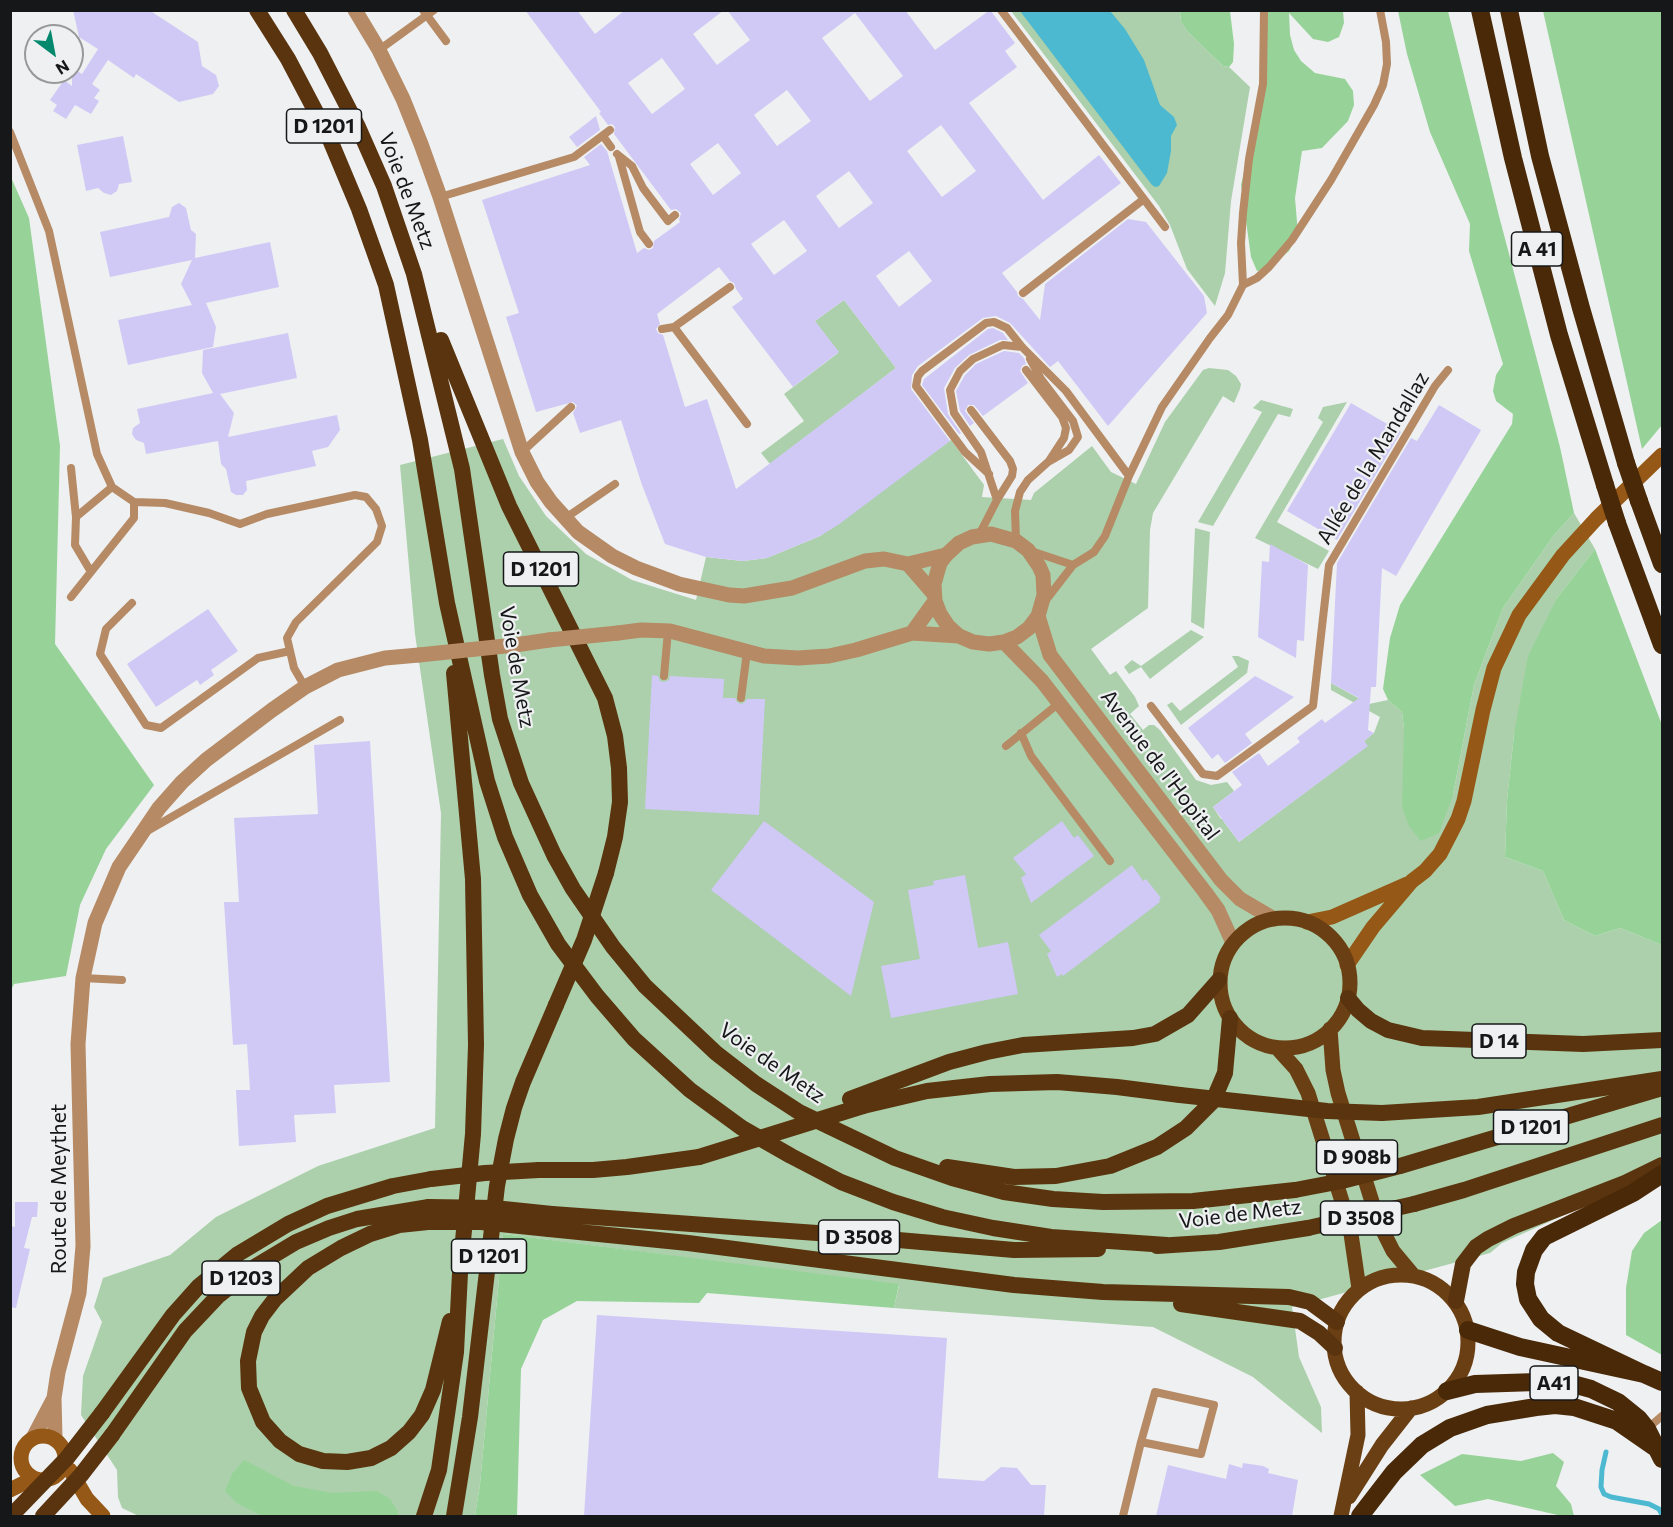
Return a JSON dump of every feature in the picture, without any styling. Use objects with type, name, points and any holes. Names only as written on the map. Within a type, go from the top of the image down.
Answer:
[{"type":"highway","name":"D 1201","points":[[257,10],[288,59],[328,135],[359,209],[386,285],[420,440],[447,603],[473,879],[476,1045],[473,1134],[460,1273],[456,1352],[441,1459],[434,1491],[424,1516]]},
{"type":"highway","name":"Voie de Metz","points":[[294,10],[320,53],[358,127],[384,186],[414,274],[462,469],[500,719],[521,783],[554,855],[573,889],[613,947],[645,986],[688,1029],[756,1084],[791,1107],[861,1143]]},
{"type":"highway","name":"A 41","points":[[1480,10],[1513,158],[1556,324],[1617,524],[1662,645]]},
{"type":"highway","name":"A 41","points":[[1509,10],[1540,156],[1581,308],[1626,463],[1662,564]]},
{"type":"highway","name":"D 1201","points":[[414,274],[494,473],[604,698],[615,736],[619,768],[620,802],[615,837],[606,873],[584,940],[523,1082],[506,1139],[497,1186],[470,1417],[454,1516]]},
{"type":"highway","points":[[447,603],[487,781],[505,837],[530,895],[558,944],[597,996],[634,1039],[690,1090],[742,1128],[790,1156],[841,1182],[893,1202],[942,1217],[1015,1232],[1051,1237],[1167,1245]]},
{"type":"highway","points":[[856,1102],[949,1062],[987,1052],[1023,1045],[1133,1038],[1155,1034],[1188,1015],[1219,980]]},
{"type":"highway","name":"D 14","points":[[1348,998],[1371,1021],[1388,1030],[1422,1038],[1582,1044],[1662,1040]]},
{"type":"highway","points":[[861,1143],[942,1166],[1014,1177],[1073,1174],[1124,1162],[1171,1139],[1186,1128],[1213,1101],[1225,1072],[1230,1018]]},
{"type":"highway","points":[[856,1102],[961,1086],[1057,1082],[1327,1111],[1382,1113],[1478,1107],[1662,1079]]},
{"type":"highway","name":"D 1201","points":[[861,1143],[922,1169],[1004,1192],[1053,1199],[1103,1202],[1193,1201],[1295,1190],[1342,1181],[1662,1088]]},
{"type":"highway","name":"D 1203","points":[[11,1516],[67,1458],[173,1315],[198,1287],[238,1254],[288,1224],[327,1206],[393,1186],[431,1179],[476,1173],[593,1170],[699,1157],[733,1147],[856,1102]]},
{"type":"highway","name":"Voie de Metz","points":[[1167,1245],[1219,1242],[1308,1228],[1414,1204],[1464,1190],[1662,1125]]},
{"type":"highway","points":[[1456,1301],[1463,1264],[1476,1247],[1488,1239],[1514,1226],[1625,1184],[1662,1166]]},
{"type":"highway","points":[[1662,1174],[1633,1193],[1544,1237],[1534,1250],[1526,1272],[1525,1284],[1528,1299],[1541,1319],[1558,1333],[1662,1382]]},
{"type":"highway","name":"D 1203","points":[[43,1516],[81,1475],[186,1331],[218,1296],[256,1266],[296,1242],[357,1219],[494,1208],[551,1222]]},
{"type":"highway","points":[[428,1214],[370,1234],[341,1248],[308,1268],[275,1299],[262,1316],[254,1332],[248,1361],[249,1388],[263,1422],[280,1441],[300,1454],[323,1461],[347,1462],[371,1458],[391,1449],[409,1432],[422,1414],[433,1390],[460,1273]]},
{"type":"highway","points":[[551,1222],[688,1243],[1014,1285],[1103,1292],[1290,1298],[1310,1302],[1337,1322]]},
{"type":"highway","name":"D 3508","points":[[551,1222],[817,1233],[1014,1250],[1062,1251],[1167,1245]]},
{"type":"highway","points":[[1103,1292],[1300,1321],[1335,1348]]},
{"type":"highway","points":[[1468,1330],[1520,1347],[1644,1374]]},
{"type":"highway","name":"A41","points":[[1447,1391],[1475,1384],[1569,1383],[1591,1389],[1618,1402],[1639,1419],[1647,1429]]},
{"type":"highway","points":[[1360,1516],[1394,1472],[1422,1445],[1450,1428],[1487,1415],[1546,1406],[1574,1407],[1617,1421],[1660,1451]]},
{"type":"highway","points":[[1647,1429],[1660,1451]]},
{"type":"main road","points":[[1347,965],[1373,927],[1412,881],[1425,871],[1440,854],[1458,819],[1494,668],[1519,615],[1563,555],[1596,519],[1662,455]]},
{"type":"main road","points":[[1307,922],[1332,917],[1412,881]]},
{"type":"main road","points":[[1290,918],[1307,922],[1320,928],[1332,938],[1341,951],[1347,965],[1350,982],[1348,998],[1338,1020],[1322,1037],[1300,1046],[1277,1048],[1263,1044],[1250,1038],[1230,1018],[1220,993],[1219,980],[1224,961],[1233,943],[1251,927],[1274,919],[1290,918]]},
{"type":"main road","name":"D 908b","points":[[1330,1029],[1338,1093],[1378,1221],[1393,1251],[1413,1275]]},
{"type":"main road","name":"D 908b","points":[[1277,1048],[1296,1069],[1308,1093],[1350,1227],[1359,1289]]},
{"type":"main road","points":[[1413,1275],[1437,1284],[1456,1301],[1464,1315],[1468,1330],[1465,1363],[1458,1378],[1447,1391],[1426,1404],[1411,1408],[1386,1407],[1370,1401],[1347,1382],[1340,1369],[1335,1348],[1337,1322],[1346,1304],[1359,1289],[1380,1278],[1413,1275]]},
{"type":"main road","points":[[1342,1511],[1358,1435],[1357,1392]]},
{"type":"main road","points":[[1342,1511],[1387,1438],[1411,1408]]},
{"type":"main road","points":[[66,1462],[60,1473],[51,1479],[39,1480],[26,1472],[21,1461],[16,1461],[25,1445],[33,1438],[48,1436],[55,1438],[64,1449],[66,1462],[87,1499],[103,1516]]},
{"type":"main road","points":[[10,1490],[34,1478]]},
{"type":"main road","points":[[51,1479],[87,1499]]},
{"type":"street","points":[[355,10],[379,50],[406,107],[440,197],[522,452],[537,482],[564,519],[590,542],[636,568],[680,584],[729,595],[744,596],[792,588],[865,561],[884,559],[908,564],[946,555]]},
{"type":"street","points":[[935,597],[912,633],[959,636],[981,643],[1004,642],[1023,632],[1040,610],[1044,595],[1043,575],[1035,557],[1022,545],[1004,536],[978,535],[959,543],[946,555],[936,573],[935,597],[940,614],[959,636]]},
{"type":"street","points":[[908,564],[935,597]]},
{"type":"street","name":"Avenue de l'Hopital","points":[[1040,610],[1050,655],[1221,880],[1240,899],[1274,919]]},
{"type":"street","name":"Route de Meythet","points":[[55,1438],[54,1398],[58,1372],[79,1293],[83,1246],[78,1044],[88,946],[104,899],[119,867],[174,790],[206,760],[305,687],[351,666],[385,658],[641,630],[668,632],[764,656],[798,658],[829,656],[912,633]]},
{"type":"street","name":"Avenue de l'Hopital","points":[[1004,642],[1030,668],[1218,910],[1233,943]]},
{"type":"street","name":"Route de Meythet","points":[[33,1438],[54,1398]]},
{"type":"lane","points":[[1001,10],[1165,227]]},
{"type":"lane","points":[[1040,610],[1073,565],[1098,547],[1105,536],[1129,476],[1162,407],[1228,315],[1243,285],[1241,243],[1243,213],[1263,84],[1264,10]]},
{"type":"lane","points":[[1243,285],[1257,278],[1269,267],[1292,240],[1331,180],[1374,105],[1383,85],[1387,64],[1386,42],[1380,10]]},
{"type":"lane","points":[[379,50],[428,12],[446,41]]},
{"type":"lane","points":[[440,197],[574,156],[610,130]]},
{"type":"lane","points":[[10,132],[50,231],[97,454],[112,487],[134,502],[165,503],[209,513],[240,524],[267,514],[355,495],[366,498],[376,509],[382,526],[377,542],[296,622],[287,638],[294,668],[305,687]]},
{"type":"lane","points":[[603,136],[632,166],[643,188],[668,221],[675,215]]},
{"type":"lane","points":[[616,152],[640,232],[649,244]]},
{"type":"lane","points":[[1023,293],[1144,199]]},
{"type":"lane","points":[[662,329],[674,327],[730,287]]},
{"type":"lane","points":[[989,474],[965,452],[916,386],[918,376],[986,323],[994,322],[1007,328],[1022,347],[1066,391],[1129,476]]},
{"type":"lane","points":[[674,327],[747,424]]},
{"type":"lane","points":[[997,500],[981,452],[954,413],[950,390],[960,370],[973,359],[1003,345],[1022,347]]},
{"type":"lane","points":[[1022,347],[1041,379],[1073,421],[1078,437],[1069,450],[1048,462],[1028,480],[1020,492],[1015,510],[1022,545],[1073,565]]},
{"type":"lane","points":[[1026,370],[1062,417],[1066,428],[1064,438],[1048,462]]},
{"type":"lane","name":"Allée de la Mandallaz","points":[[1151,706],[1203,774],[1217,777],[1312,706],[1329,565],[1436,386],[1448,370]]},
{"type":"lane","points":[[522,452],[571,407]]},
{"type":"lane","points":[[972,410],[1010,461],[1013,469],[1012,476],[978,535]]},
{"type":"lane","points":[[71,468],[76,517],[75,545],[91,572]]},
{"type":"lane","points":[[564,519],[615,484]]},
{"type":"lane","points":[[76,517],[112,487]]},
{"type":"lane","points":[[71,597],[134,519],[134,502]]},
{"type":"lane","points":[[132,603],[106,629],[100,654],[146,725],[161,728],[258,658],[290,651]]},
{"type":"lane","points":[[664,676],[668,632]]},
{"type":"lane","points":[[741,698],[747,652]]},
{"type":"lane","points":[[1006,746],[1058,704]]},
{"type":"lane","points":[[139,836],[340,720]]},
{"type":"lane","points":[[1021,733],[1030,756],[1110,861]]},
{"type":"lane","points":[[83,978],[122,980]]},
{"type":"lane","points":[[1123,1516],[1141,1442],[1155,1392],[1214,1405],[1201,1455],[1141,1442]]},
{"type":"lane","points":[[1647,1429],[1662,1416]]},
{"type":"green space","points":[[1011,11],[1180,11],[1181,22],[1188,32],[1223,66],[1229,67],[1250,87],[1231,201],[1225,273],[1215,306],[1187,269],[1170,225],[1159,206]]},
{"type":"green space","points":[[1180,11],[1230,11],[1234,44],[1233,62],[1229,67],[1223,66],[1188,32],[1181,22]]},
{"type":"green space","points":[[1265,11],[1343,11],[1344,23],[1339,37],[1328,42],[1313,39],[1289,13],[1290,35],[1294,50],[1301,61],[1315,73],[1345,79],[1353,91],[1354,105],[1348,121],[1322,148],[1302,151],[1295,198],[1298,234],[1289,251],[1268,269],[1257,271],[1251,257],[1241,185],[1259,107]]},
{"type":"green space","points":[[1398,11],[1448,11],[1560,447],[1574,513],[1554,535],[1503,608],[1474,685],[1453,795],[1439,833],[1421,841],[1409,826],[1402,807],[1404,729],[1402,712],[1388,700],[1383,689],[1390,638],[1400,605],[1512,424],[1513,414],[1496,401],[1493,391],[1496,375],[1503,364],[1469,251],[1470,224],[1430,132],[1407,54]]},
{"type":"green space","points":[[1543,11],[1662,11],[1662,425],[1642,449]]},
{"type":"green space","points":[[10,175],[29,218],[60,446],[55,644],[154,785],[106,849],[80,905],[66,976],[14,984],[11,990]]},
{"type":"green space","points":[[844,300],[896,368],[770,464],[761,453],[804,421],[784,394],[838,353],[815,321]]},
{"type":"green space","points":[[1209,368],[1228,370],[1236,376],[1241,384],[1240,389],[1234,403],[1223,396],[1153,513],[1150,530],[1148,608],[1091,649],[1110,675],[1116,671],[1135,697],[1139,706],[1130,714],[1143,730],[1149,725],[1154,725],[1160,730],[1196,780],[1211,785],[1227,782],[1234,791],[1213,807],[1239,842],[1367,746],[1364,741],[1374,733],[1380,717],[1331,690],[1331,683],[1369,704],[1388,700],[1402,712],[1404,729],[1453,795],[1474,685],[1503,608],[1554,535],[1574,513],[1595,549],[1557,598],[1514,734],[1507,800],[1505,857],[1543,871],[1564,920],[1595,936],[1620,928],[1662,945],[1662,1171],[1502,1243],[1490,1253],[1292,1307],[1299,1357],[1321,1407],[1322,1433],[1253,1377],[1153,1327],[894,1308],[899,1285],[503,1234],[480,1484],[475,1516],[139,1516],[122,1508],[118,1497],[117,1470],[81,1415],[83,1376],[102,1322],[94,1307],[103,1278],[170,1255],[216,1217],[318,1166],[435,1128],[441,813],[415,634],[400,465],[503,439],[519,476],[546,516],[586,554],[632,580],[696,600],[706,557],[743,561],[767,558],[820,536],[951,440],[984,485],[982,497],[1031,500],[1034,493],[1092,446],[1111,472],[1136,484],[1165,422],[1203,370]]},
{"type":"green space","points":[[1261,400],[1293,409],[1290,417],[1278,414],[1213,526],[1198,522],[1262,412],[1253,408]]},
{"type":"green space","points":[[1347,402],[1277,522],[1329,551],[1318,569],[1255,538],[1323,422],[1318,418],[1323,407]]},
{"type":"green space","points":[[1195,528],[1210,532],[1204,629],[1191,622]]},
{"type":"green space","points":[[1595,549],[1662,725],[1662,945],[1620,928],[1595,936],[1564,920],[1543,871],[1505,857],[1507,800],[1514,734],[1528,656],[1557,598]]},
{"type":"green space","points":[[1191,630],[1204,637],[1150,679],[1141,667],[1129,674],[1124,667],[1132,660],[1141,666]]},
{"type":"green space","points":[[1232,656],[1249,661],[1247,673],[1181,725],[1167,705],[1172,702],[1180,711],[1238,667]]},
{"type":"green space","points":[[1662,1220],[1662,1355],[1626,1335],[1626,1288],[1632,1251],[1644,1233]]},
{"type":"green space","points":[[503,1234],[899,1284],[894,1308],[707,1293],[699,1303],[577,1301],[543,1320],[521,1369],[517,1516],[475,1516],[480,1484]]},
{"type":"green space","points":[[1553,1453],[1564,1462],[1556,1486],[1571,1504],[1574,1516],[1562,1516],[1488,1499],[1455,1506],[1420,1475],[1462,1454],[1521,1461]]},
{"type":"green space","points":[[244,1460],[294,1486],[332,1493],[377,1491],[390,1499],[398,1516],[262,1516],[237,1503],[225,1491],[232,1474]]},
{"type":"water","points":[[1020,11],[1110,11],[1125,29],[1144,60],[1160,105],[1174,117],[1177,125],[1171,136],[1167,173],[1159,186],[1152,185]]},
{"type":"building","points":[[73,10],[149,10],[198,42],[202,66],[216,75],[219,86],[213,94],[179,102],[136,74],[134,78],[108,60],[92,84],[100,90],[94,98],[99,101],[91,114],[75,105],[66,119],[53,111],[57,105],[50,100],[61,84],[72,86],[72,84],[84,84],[84,71],[98,49],[84,40],[84,24],[76,24]]},
{"type":"building","points":[[525,10],[577,10],[595,34],[625,10],[724,10],[693,34],[717,65],[750,40],[727,10],[905,10],[935,50],[990,10],[1015,43],[1005,51],[1017,67],[969,103],[1043,200],[1099,155],[1121,183],[1002,273],[1018,296],[1040,320],[1045,284],[1128,219],[1146,222],[1204,296],[1207,313],[1108,426],[1058,361],[1050,367],[1010,323],[996,316],[983,318],[918,366],[912,375],[911,389],[950,441],[838,525],[820,536],[767,558],[743,561],[706,557],[665,544],[642,485],[621,420],[580,433],[573,413],[577,406],[573,402],[536,412],[506,317],[519,313],[482,200],[590,165],[584,157],[601,144],[607,151],[637,253],[644,248],[649,250],[653,248],[654,241],[680,222],[681,213],[676,209],[671,210],[614,134],[615,127],[612,124],[608,125],[599,113],[601,112]],"holes":[[[855,13],[903,76],[870,101],[822,38]],[[662,58],[685,89],[652,114],[628,83]],[[787,90],[811,121],[777,146],[754,115]],[[941,125],[976,171],[942,197],[907,151]],[[718,143],[741,173],[713,195],[690,164]],[[849,171],[873,203],[839,228],[816,196]],[[784,220],[807,251],[774,275],[751,244]],[[909,251],[932,281],[899,307],[876,276]],[[719,267],[734,283],[743,299],[732,307],[793,387],[839,352],[815,321],[844,300],[896,368],[736,489],[707,399],[685,407],[663,335],[656,329],[660,324],[657,314]]]},
{"type":"building","points":[[596,116],[600,130],[577,147],[569,137]]},
{"type":"building","points":[[123,136],[132,182],[119,184],[117,191],[111,195],[98,188],[86,191],[77,145]]},
{"type":"building","points":[[179,203],[186,208],[191,230],[196,234],[195,258],[270,242],[279,287],[206,303],[216,327],[213,347],[128,365],[118,320],[192,305],[181,284],[192,260],[110,277],[100,232],[169,217],[172,207]]},
{"type":"building","points":[[993,328],[1003,333],[1008,340],[1000,340],[969,355],[955,368],[944,388],[948,414],[961,433],[959,434],[922,385],[924,379],[988,329]]},
{"type":"building","points":[[288,333],[297,378],[220,394],[234,413],[228,437],[337,415],[340,430],[328,447],[312,451],[316,466],[246,481],[247,490],[243,495],[236,495],[231,492],[226,469],[221,464],[218,441],[146,454],[144,443],[136,440],[132,434],[133,428],[140,423],[137,409],[213,393],[202,373],[203,350]]},
{"type":"building","points":[[1004,351],[1019,353],[1024,358],[1026,364],[1020,371],[1028,383],[983,416],[974,405],[968,405],[965,411],[974,423],[970,426],[960,411],[956,391],[965,375],[976,364]]},
{"type":"building","points":[[1351,403],[1401,432],[1337,540],[1287,511]]},
{"type":"building","points":[[1439,405],[1481,430],[1396,576],[1382,568],[1376,687],[1371,687],[1368,730],[1374,733],[1364,741],[1368,746],[1239,842],[1213,807],[1242,785],[1232,772],[1259,753],[1268,766],[1300,742],[1297,738],[1322,719],[1325,723],[1359,698],[1331,683],[1337,563],[1411,438],[1417,441]]},
{"type":"building","points":[[1270,544],[1308,565],[1304,641],[1297,640],[1296,658],[1258,637],[1262,561],[1269,562]]},
{"type":"building","points":[[208,609],[238,651],[211,670],[214,675],[200,685],[197,680],[156,707],[127,664]]},
{"type":"building","points":[[652,675],[658,676],[660,681],[664,682],[669,680],[670,676],[724,679],[723,698],[735,698],[741,704],[747,699],[765,699],[759,815],[645,809]]},
{"type":"building","points":[[1255,676],[1294,697],[1245,734],[1252,743],[1225,763],[1218,754],[1212,759],[1188,728]]},
{"type":"building","points":[[370,741],[390,1082],[334,1085],[336,1113],[294,1115],[296,1142],[239,1146],[236,1090],[250,1090],[247,1044],[233,1045],[224,902],[239,902],[234,818],[318,814],[314,745]]},
{"type":"building","points":[[764,821],[874,902],[851,996],[711,890]]},
{"type":"building","points":[[1062,821],[1074,838],[1078,835],[1094,856],[1031,903],[1021,878],[1026,874],[1013,858]]},
{"type":"building","points":[[1132,865],[1143,881],[1146,879],[1161,898],[1160,902],[1063,976],[1062,974],[1057,977],[1047,954],[1051,951],[1039,935]]},
{"type":"building","points":[[965,875],[978,948],[1008,942],[1018,994],[891,1018],[881,966],[920,959],[908,890],[934,885],[933,881]]},
{"type":"building","points":[[15,1202],[38,1202],[37,1217],[32,1217],[24,1248],[30,1249],[16,1308],[10,1307],[10,1226],[15,1227]]},
{"type":"building","points":[[597,1315],[947,1338],[938,1478],[984,1481],[1001,1467],[1017,1468],[1031,1485],[1046,1485],[1044,1516],[584,1516]]},
{"type":"building","points":[[1243,1463],[1263,1466],[1269,1469],[1268,1473],[1298,1480],[1292,1516],[1156,1516],[1168,1465],[1226,1479],[1229,1464],[1242,1468]]},
{"type":"waterway","points":[[1606,1452],[1601,1487],[1604,1494],[1649,1504],[1659,1509],[1662,1515]]}]
